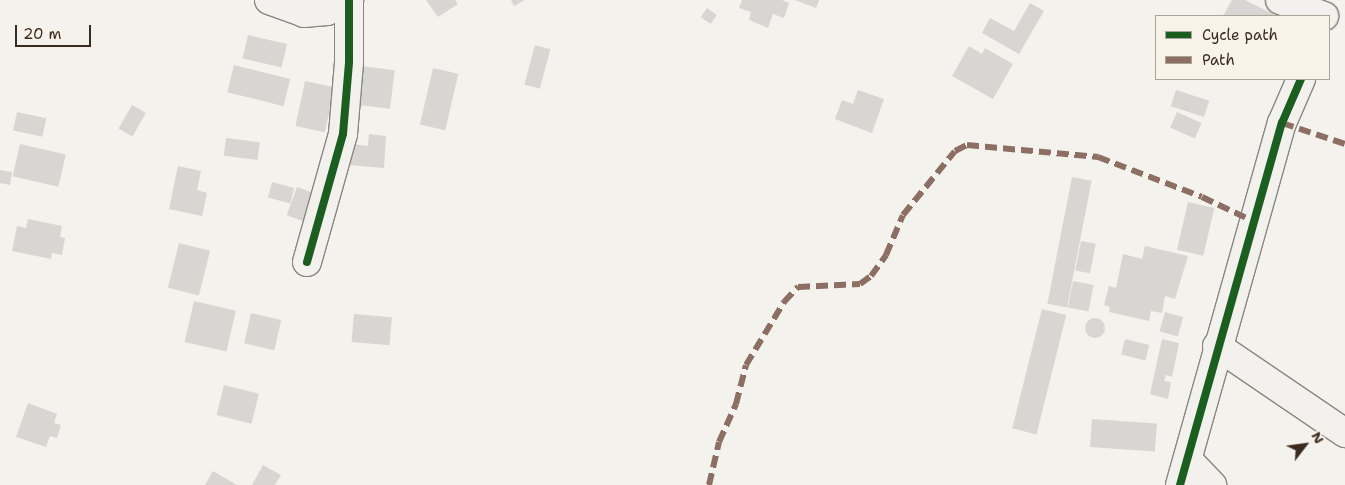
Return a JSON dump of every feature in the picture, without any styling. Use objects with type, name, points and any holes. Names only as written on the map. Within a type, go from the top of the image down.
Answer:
[{"type":"street","points":[[269,0],[304,13],[327,11],[349,0],[349,62],[343,134],[307,262]]},
{"type":"street","points":[[1280,0],[1323,15]]},
{"type":"street","points":[[1327,15],[1335,0]]},
{"type":"street","points":[[1212,485],[1184,473],[1217,346],[1282,123],[1301,80]]},
{"type":"street","points":[[1217,346],[1345,433]]},
{"type":"building","points":[[426,0],[455,0],[458,4],[438,17]]},
{"type":"building","points":[[511,0],[525,0],[514,6]]},
{"type":"building","points":[[742,0],[782,0],[789,3],[784,18],[773,14],[768,28],[749,20],[751,12],[739,8]]},
{"type":"building","points":[[795,0],[819,0],[816,8]]},
{"type":"building","points":[[1232,0],[1245,0],[1275,15],[1224,15]]},
{"type":"building","points":[[1030,3],[1044,11],[1019,54],[982,33],[990,18],[1014,31]]},
{"type":"building","points":[[707,8],[717,15],[711,24],[701,17]]},
{"type":"building","points":[[248,35],[287,44],[282,67],[243,58]]},
{"type":"building","points":[[535,45],[550,49],[540,89],[524,85]]},
{"type":"building","points":[[969,46],[982,54],[985,48],[1013,64],[993,99],[952,76]]},
{"type":"building","points":[[234,65],[290,79],[284,106],[227,92]]},
{"type":"building","points":[[361,66],[395,70],[390,109],[356,105]]},
{"type":"building","points":[[433,68],[458,74],[445,130],[420,125]]},
{"type":"building","points":[[305,81],[334,87],[325,132],[295,126]]},
{"type":"building","points":[[858,90],[884,99],[872,133],[835,119],[842,100],[853,104]]},
{"type":"building","points":[[1176,90],[1209,101],[1204,117],[1171,106]]},
{"type":"building","points":[[132,105],[146,113],[132,136],[119,128]]},
{"type":"building","points":[[17,112],[46,118],[42,137],[13,131]]},
{"type":"building","points":[[1177,112],[1202,123],[1195,139],[1170,128]]},
{"type":"building","points":[[369,134],[386,136],[384,168],[349,165],[351,144],[368,146]]},
{"type":"building","points":[[226,138],[260,142],[258,160],[224,156]]},
{"type":"building","points":[[20,144],[66,155],[58,187],[13,176]]},
{"type":"building","points":[[178,166],[201,171],[197,190],[207,193],[202,216],[169,209]]},
{"type":"building","points":[[0,170],[12,172],[10,185],[0,183]]},
{"type":"building","points":[[1072,177],[1092,181],[1067,307],[1047,304]]},
{"type":"building","points":[[272,182],[294,188],[290,203],[268,197]]},
{"type":"building","points":[[297,187],[316,194],[306,222],[287,215]]},
{"type":"building","points":[[1188,202],[1214,208],[1203,256],[1177,250]]},
{"type":"building","points":[[28,219],[62,226],[60,237],[65,238],[62,255],[52,253],[51,259],[12,251],[17,226],[26,228]]},
{"type":"building","points":[[1081,241],[1096,244],[1090,273],[1075,270]]},
{"type":"building","points":[[179,243],[210,251],[199,295],[168,288]]},
{"type":"building","points":[[1145,246],[1188,256],[1175,299],[1165,296],[1162,313],[1151,311],[1149,321],[1109,312],[1110,307],[1104,305],[1109,286],[1116,288],[1123,254],[1142,259]]},
{"type":"building","points":[[1073,281],[1094,285],[1088,312],[1068,308]]},
{"type":"building","points":[[194,301],[236,311],[226,352],[185,342]]},
{"type":"building","points":[[1042,309],[1066,315],[1037,434],[1012,428]]},
{"type":"building","points":[[1165,312],[1183,317],[1178,336],[1159,331]]},
{"type":"building","points":[[251,313],[281,320],[274,350],[244,343]]},
{"type":"building","points":[[354,314],[392,317],[389,345],[352,342]]},
{"type":"building","points":[[1095,318],[1102,321],[1105,328],[1102,335],[1095,338],[1088,335],[1085,328],[1088,321]]},
{"type":"building","points":[[1125,339],[1149,345],[1145,361],[1121,355]]},
{"type":"building","points":[[1162,339],[1179,343],[1172,377],[1166,375],[1164,381],[1171,382],[1168,399],[1150,394]]},
{"type":"building","points":[[224,385],[259,394],[251,424],[217,415]]},
{"type":"building","points":[[28,403],[57,414],[54,423],[61,425],[57,438],[50,436],[46,447],[16,437]]},
{"type":"building","points":[[1092,419],[1157,424],[1155,451],[1090,447]]},
{"type":"building","points":[[263,465],[281,475],[275,485],[252,485]]},
{"type":"building","points":[[213,471],[237,485],[205,485]]},
{"type":"marked path","points":[[1282,123],[1345,144]]},
{"type":"marked path","points":[[709,485],[719,442],[736,404],[746,365],[784,302],[798,287],[860,284],[871,276],[886,255],[903,215],[955,151],[967,145],[1098,157],[1202,197],[1253,221]]},
{"type":"cycle path","points":[[307,262],[343,134],[349,62],[349,0]]},
{"type":"cycle path","points":[[1180,485],[1282,123],[1301,80]]}]
